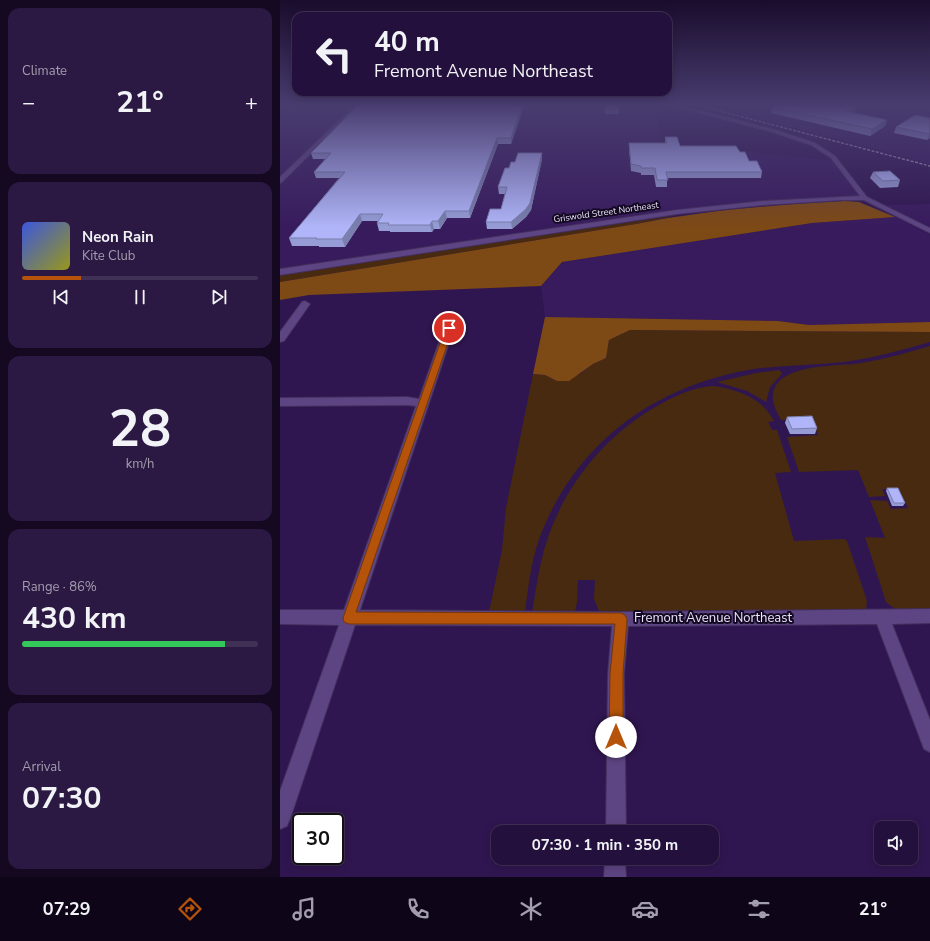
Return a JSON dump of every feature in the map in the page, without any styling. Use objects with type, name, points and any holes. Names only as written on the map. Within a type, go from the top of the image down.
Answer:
[{"type":"street","points":[[280,181],[317,145]]},
{"type":"street","points":[[814,145],[833,157],[865,198]]},
{"type":"street","name":"Griswold Street Northeast","points":[[280,272],[677,212],[763,203],[865,198],[930,231]]},
{"type":"street","points":[[280,340],[305,304]]},
{"type":"street","points":[[280,819],[449,328]]},
{"type":"street","points":[[280,402],[422,403]]},
{"type":"street","name":"Fremont Avenue Northeast","points":[[280,617],[621,619],[930,616]]},
{"type":"street","points":[[882,617],[930,743]]},
{"type":"street","points":[[616,825],[616,674],[621,619]]},
{"type":"street","points":[[615,865],[615,877]]},
{"type":"shaded area","points":[[280,145],[681,145],[836,161],[865,198],[725,207],[280,272]]},
{"type":"shaded area","points":[[861,145],[930,145],[930,164]]},
{"type":"shaded area","points":[[845,201],[859,202],[895,217],[812,223],[562,262],[541,286],[309,295],[280,300],[280,282],[688,215],[766,206]]},
{"type":"shaded area","points":[[930,204],[930,228],[884,205]]},
{"type":"shaded area","points":[[679,215],[636,224],[280,282],[280,274]]},
{"type":"shaded area","points":[[895,217],[930,235],[930,322],[809,325],[778,321],[545,317],[541,286],[562,262],[812,223]]},
{"type":"shaded area","points":[[545,317],[778,321],[809,325],[930,322],[930,332],[630,330],[609,340],[606,358],[593,364],[569,381],[557,381],[545,375],[533,374]]},
{"type":"shaded area","points":[[630,330],[930,332],[930,342],[888,354],[844,362],[754,369],[718,377],[684,389],[652,405],[623,424],[597,447],[574,474],[555,505],[536,548],[530,576],[525,613],[489,612],[502,550],[506,508],[533,374],[545,375],[557,381],[580,374],[593,364],[606,358],[609,340]]},
{"type":"shaded area","points":[[930,346],[930,609],[895,609],[886,602],[865,537],[885,538],[870,500],[887,501],[891,509],[908,508],[899,489],[882,489],[885,496],[869,497],[858,470],[799,472],[787,437],[818,435],[812,420],[781,420],[773,400],[775,388],[782,379],[793,373],[822,366],[861,363],[896,356]]},
{"type":"shaded area","points":[[779,370],[782,373],[770,387],[766,402],[747,391],[717,382],[756,373]]},
{"type":"shaded area","points":[[714,386],[749,396],[763,406],[769,413],[774,421],[768,422],[772,430],[777,430],[791,472],[775,473],[794,541],[844,539],[847,541],[867,601],[866,610],[599,611],[594,599],[595,580],[578,580],[575,612],[532,613],[537,581],[547,539],[556,517],[579,476],[610,441],[647,412],[688,392]]},
{"type":"building","points":[[319,145],[494,145],[469,211],[445,211],[438,221],[432,221],[430,225],[388,225],[389,223],[377,223],[383,214],[360,214],[342,239],[289,238],[345,172],[314,172],[331,153],[311,153]]},
{"type":"building","points":[[629,145],[736,146],[740,152],[745,152],[749,161],[757,161],[762,172],[666,172],[668,180],[657,180],[655,168],[641,168],[641,166],[631,164]]},
{"type":"building","points":[[518,153],[542,153],[530,203],[526,209],[511,222],[486,222],[490,209],[501,209],[507,187],[498,187],[505,168],[509,168],[511,162],[515,162]]},
{"type":"building","points":[[890,171],[900,180],[883,181],[873,172]]},
{"type":"building","points":[[812,416],[817,428],[792,429],[787,417]]},
{"type":"building","points":[[887,488],[898,488],[905,503],[894,503]]},
{"type":"railway","points":[[849,145],[930,166]]},
{"type":"route","points":[[449,328],[349,618],[621,619],[616,674],[616,737]]}]
